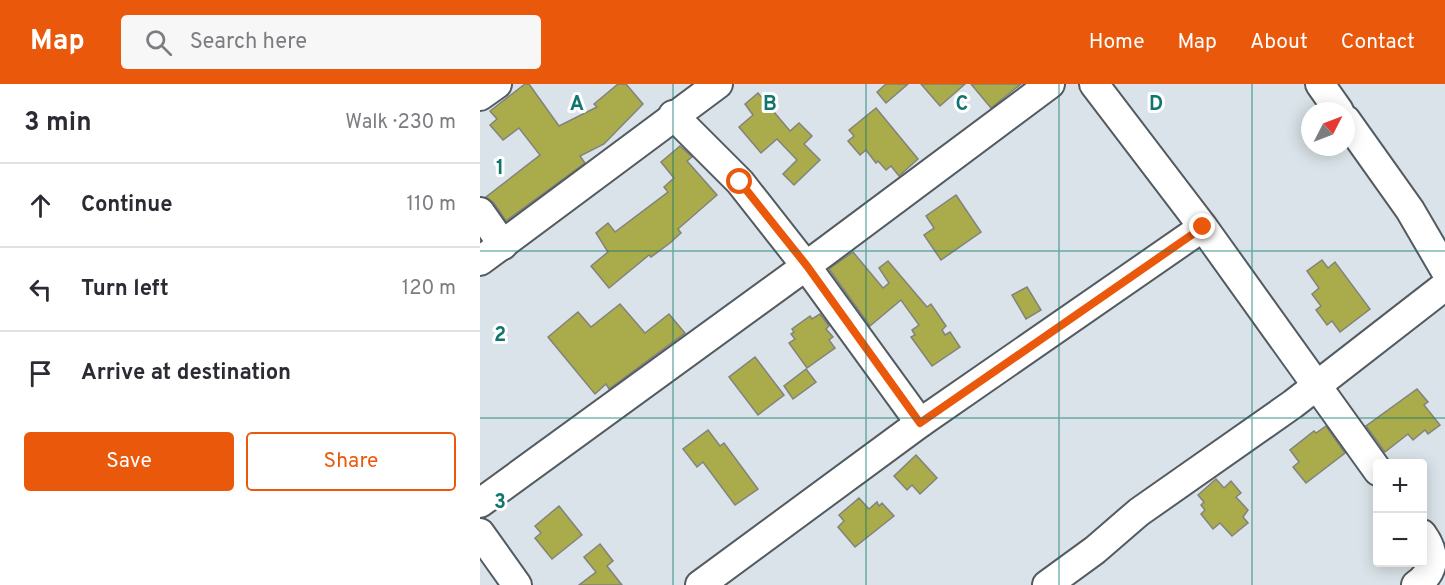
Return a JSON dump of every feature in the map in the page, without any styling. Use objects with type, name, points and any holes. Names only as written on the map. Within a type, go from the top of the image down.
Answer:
[{"type":"street","points":[[480,96],[497,84]]},
{"type":"street","points":[[480,212],[491,253],[673,115],[718,84]]},
{"type":"street","points":[[480,503],[807,266],[1050,84]]},
{"type":"street","points":[[1094,84],[1203,227],[1373,465]]},
{"type":"street","points":[[1320,84],[1333,102]]},
{"type":"street","points":[[673,115],[740,182],[807,266],[920,423]]},
{"type":"street","points":[[1355,133],[1410,210],[1445,270]]},
{"type":"street","points":[[700,585],[920,423],[1203,227]]},
{"type":"street","points":[[1047,585],[1095,550],[1139,512],[1238,444],[1445,286]]},
{"type":"street","points":[[480,533],[517,585]]},
{"type":"street","points":[[1416,585],[1426,578],[1433,562],[1431,546],[1427,541]]},
{"type":"building","points":[[525,84],[529,84],[559,126],[597,107],[594,104],[618,84],[626,84],[643,104],[604,144],[580,156],[585,163],[506,221],[494,203],[486,197],[540,155],[519,128],[503,140],[490,125],[497,119],[490,111]]},
{"type":"building","points":[[886,84],[908,84],[886,103],[877,92]]},
{"type":"building","points":[[921,84],[965,84],[940,106]]},
{"type":"building","points":[[971,84],[1021,84],[991,108]]},
{"type":"building","points":[[758,93],[790,131],[799,123],[812,136],[804,144],[820,160],[794,185],[783,174],[797,160],[777,139],[761,153],[739,127],[753,115],[745,104]]},
{"type":"building","points":[[876,108],[918,159],[899,176],[891,166],[886,170],[878,161],[876,163],[866,150],[860,155],[848,141],[854,136],[849,130]]},
{"type":"building","points":[[680,146],[692,157],[687,161],[717,195],[678,229],[681,233],[670,243],[651,257],[649,255],[609,288],[591,266],[608,252],[596,233],[608,223],[615,232],[668,192],[664,187],[674,178],[661,162]]},
{"type":"building","points":[[956,195],[981,232],[941,260],[924,235],[934,228],[926,216]]},
{"type":"building","points":[[853,252],[883,288],[889,283],[879,268],[888,261],[927,307],[931,304],[946,326],[942,330],[945,335],[950,332],[960,347],[932,366],[911,337],[915,335],[912,330],[919,325],[901,300],[870,326],[829,269]]},
{"type":"building","points":[[1322,260],[1328,268],[1335,262],[1370,309],[1340,332],[1332,321],[1327,325],[1316,310],[1321,306],[1312,294],[1319,288],[1307,271]]},
{"type":"building","points":[[1027,287],[1041,310],[1026,319],[1012,295]]},
{"type":"building","points":[[620,304],[645,333],[669,314],[685,333],[609,389],[606,384],[595,394],[548,337],[578,312],[591,327]]},
{"type":"building","points":[[820,314],[829,326],[826,329],[833,337],[829,340],[835,348],[807,368],[789,343],[795,339],[791,334],[794,332],[792,329],[810,316],[812,319]]},
{"type":"building","points":[[755,357],[784,395],[758,415],[729,377]]},
{"type":"building","points":[[806,369],[816,382],[793,399],[784,386]]},
{"type":"building","points":[[1417,389],[1428,402],[1424,405],[1440,425],[1428,434],[1425,430],[1413,440],[1408,434],[1385,452],[1366,426]]},
{"type":"building","points":[[1326,426],[1345,453],[1306,483],[1293,467],[1299,462],[1290,450],[1314,431],[1316,433]]},
{"type":"building","points":[[708,430],[720,446],[724,443],[758,489],[735,505],[703,462],[697,467],[683,449]]},
{"type":"building","points":[[916,455],[937,478],[920,494],[912,485],[907,490],[894,476]]},
{"type":"building","points":[[1216,479],[1224,488],[1231,481],[1241,493],[1236,497],[1248,510],[1243,517],[1248,523],[1232,536],[1220,523],[1213,529],[1201,514],[1205,510],[1201,505],[1204,502],[1198,495]]},
{"type":"building","points":[[859,498],[869,509],[877,502],[879,506],[882,503],[894,516],[855,547],[838,527],[844,521],[839,515]]},
{"type":"building","points":[[559,506],[582,535],[552,559],[535,538],[541,533],[535,526]]},
{"type":"building","points":[[600,544],[613,561],[607,566],[622,585],[579,585],[596,572],[584,557]]},
{"type":"route","points":[[740,182],[807,266],[920,423],[1203,227]]}]
